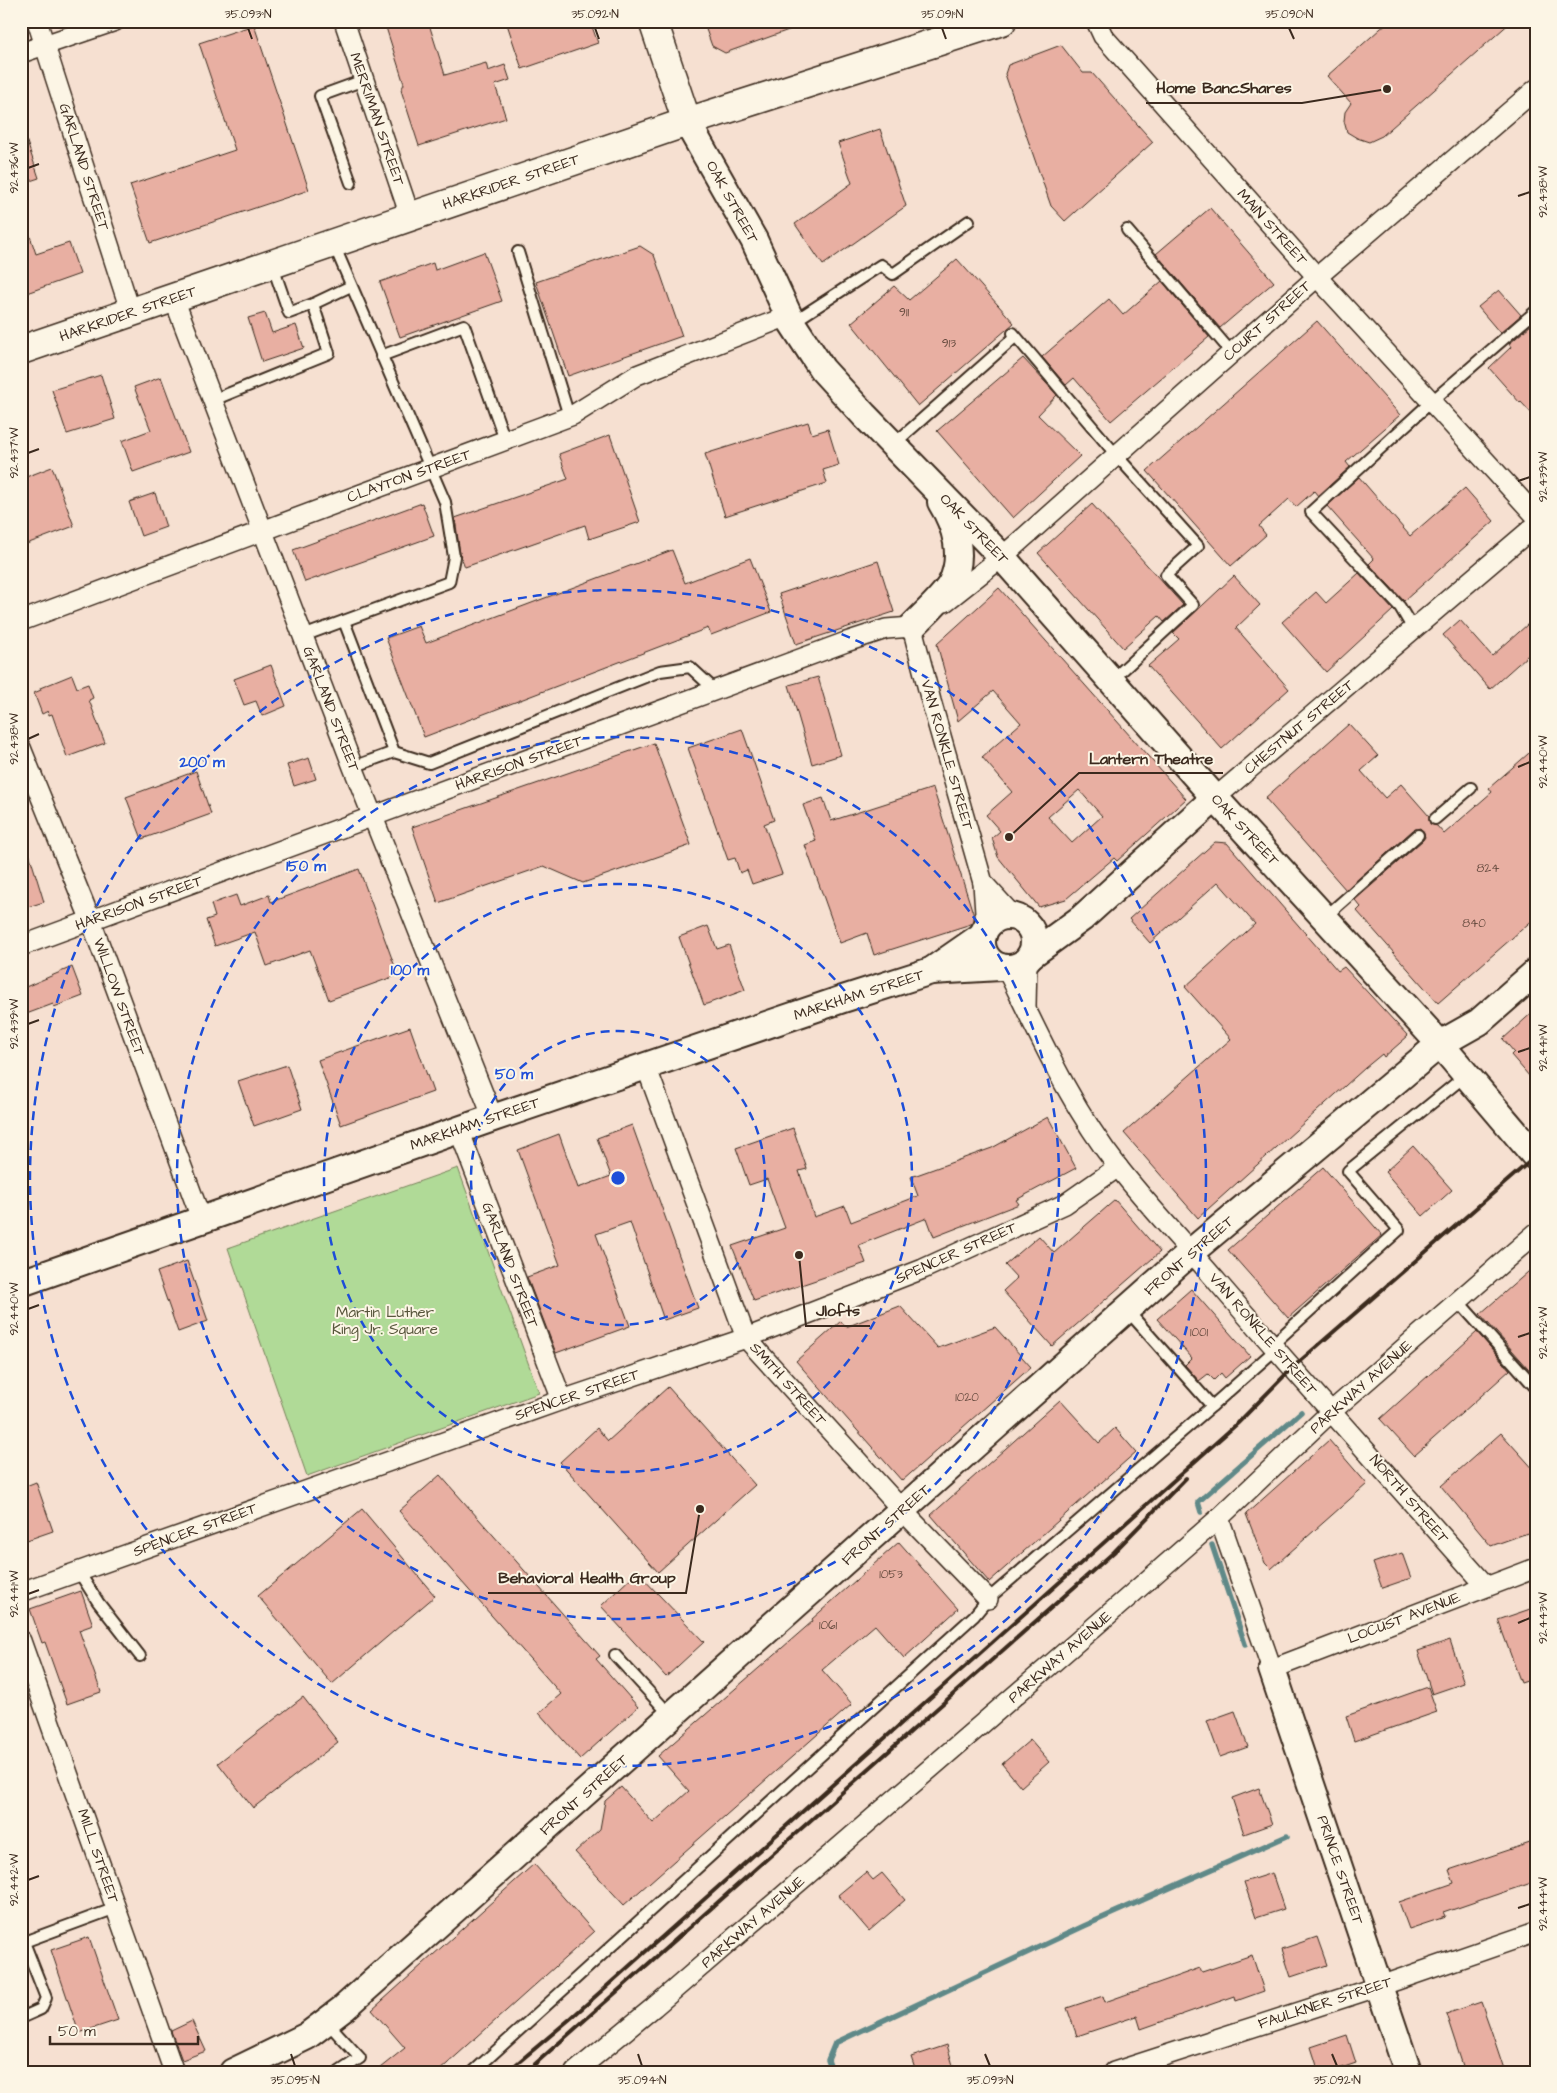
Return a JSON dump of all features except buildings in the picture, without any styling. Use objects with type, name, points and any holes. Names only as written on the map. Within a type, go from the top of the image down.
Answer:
[{"type":"main road","name":"OAK STREET","points":[[653,21],[687,122]]},
{"type":"main road","name":"HARKRIDER STREET","points":[[21,350],[131,314],[410,216],[965,27],[1002,21]]},
{"type":"street","name":"GARLAND STREET","points":[[37,21],[131,314]]},
{"type":"street","points":[[21,53],[115,21]]},
{"type":"street","name":"MERRIMAN STREET","points":[[344,21],[410,216]]},
{"type":"street","name":"MAIN STREET","points":[[1096,21],[1103,36],[1317,277],[1536,516]]},
{"type":"street","name":"COURT STREET","points":[[1002,558],[1317,277],[1536,89]]},
{"type":"street","name":"OAK STREET","points":[[687,122],[754,240],[790,319],[811,355],[827,376],[1002,558],[1215,798],[1440,1044],[1536,1156]]},
{"type":"street","name":"GARLAND STREET","points":[[174,299],[354,767],[493,1118]]},
{"type":"street","name":"CLAYTON STREET","points":[[21,621],[578,413],[637,375],[790,319]]},
{"type":"street","name":"OAK STREET","points":[[912,628],[950,585],[956,570],[958,553],[950,517],[931,484]]},
{"type":"street","name":"CHESTNUT STREET","points":[[1016,963],[1082,918],[1215,798],[1536,525]]},
{"type":"street","points":[[912,628],[1002,558]]},
{"type":"street","name":"HARRISON STREET","points":[[21,946],[846,642],[886,629],[912,628]]},
{"type":"street","name":"VAN RONKLE STREET","points":[[912,628],[983,883],[984,931]]},
{"type":"street","name":"WILLOW STREET","points":[[21,748],[91,921],[202,1220]]},
{"type":"street","name":"VAN RONKLE STREET","points":[[983,883],[1018,919]]},
{"type":"street","points":[[1018,919],[1028,926],[1034,940],[1016,963],[987,958],[982,943],[984,931],[998,918],[1018,919],[1063,930]]},
{"type":"street","name":"MARKHAM STREET","points":[[932,971],[984,931]]},
{"type":"street","name":"VAN RONKLE STREET","points":[[1016,963],[1026,1009],[1047,1054],[1080,1112],[1118,1167],[1332,1411]]},
{"type":"street","name":"MARKHAM STREET","points":[[21,1283],[493,1118],[932,971],[1016,963]]},
{"type":"street","name":"FRONT STREET","points":[[233,2072],[262,2062],[306,2036],[358,1995],[1192,1252],[1440,1044],[1479,1022],[1536,972]]},
{"type":"street","name":"SMITH STREET","points":[[646,1066],[746,1338],[903,1511],[988,1598]]},
{"type":"street","name":"GARLAND STREET","points":[[459,1130],[562,1400]]},
{"type":"street","name":"SPENCER STREET","points":[[21,1592],[562,1400],[746,1338],[923,1269],[1065,1204],[1118,1167]]},
{"type":"street","name":"PARKWAY AVENUE","points":[[575,2072],[654,2008],[1219,1518],[1332,1411],[1536,1233]]},
{"type":"street","name":"NORTH STREET","points":[[1332,1411],[1486,1586]]},
{"type":"street","points":[[1219,1518],[1272,1669]]},
{"type":"street","name":"LOCUST AVENUE","points":[[1272,1669],[1536,1568]]},
{"type":"street","name":"MILL STREET","points":[[21,1641],[174,2072]]},
{"type":"street","name":"PRINCE STREET","points":[[1272,1669],[1408,2072]]},
{"type":"street","name":"FAULKNER STREET","points":[[1114,2072],[1380,1986],[1536,1932]]},
{"type":"lane","points":[[351,182],[320,96],[364,80]]},
{"type":"lane","points":[[790,319],[880,265],[893,274],[969,221]]},
{"type":"lane","points":[[1127,230],[1232,353]]},
{"type":"lane","points":[[303,636],[449,582],[454,557],[445,502],[429,469],[333,243]]},
{"type":"lane","points":[[518,252],[569,416]]},
{"type":"lane","points":[[272,264],[289,313],[351,286]]},
{"type":"lane","points":[[213,400],[329,353],[312,304]]},
{"type":"lane","points":[[1413,629],[1400,607],[1311,512],[1431,402],[1536,311]]},
{"type":"lane","points":[[381,356],[464,325],[505,440]]},
{"type":"lane","points":[[892,445],[1014,335],[1117,456],[1198,546],[1166,574],[1193,605],[1111,680]]},
{"type":"lane","points":[[344,621],[394,752]]},
{"type":"lane","points":[[354,767],[394,752],[429,763],[660,671],[690,667],[716,691]]},
{"type":"lane","points":[[1435,819],[1471,788]]},
{"type":"lane","points":[[1324,917],[1418,834]]},
{"type":"lane","points":[[473,2072],[974,1616],[988,1598],[1212,1406],[1399,1230],[1348,1171],[1466,1075]]},
{"type":"lane","points":[[1458,1301],[1536,1388]]},
{"type":"lane","points":[[1126,1310],[1212,1406]]},
{"type":"lane","points":[[79,1572],[98,1602],[140,1656]]},
{"type":"lane","points":[[615,1655],[671,1716]]},
{"type":"lane","points":[[21,2018],[41,2009],[46,1998],[23,1942],[116,1908]]},
{"type":"lane","points":[[326,2022],[360,2058],[339,2072]]},
{"type":"green space","name":"Martin Luther King Jr. Square","points":[[458,1168],[539,1393],[307,1476],[228,1248]]},
{"type":"waterway","points":[[1201,1512],[1198,1502],[1301,1412]]},
{"type":"waterway","points":[[1212,1545],[1245,1644]]},
{"type":"waterway","points":[[832,2072],[828,2060],[835,2043],[1084,1926],[1287,1836]]},
{"type":"railway","points":[[507,2072],[570,2019],[1238,1423],[1292,1368],[1536,1156]]},
{"type":"railway","points":[[526,2072],[1114,1552],[1186,1478]]},
{"type":"place","name":"Home BancShares","points":[[1387,89]]},
{"type":"place","name":"Lantern Theatre","points":[[1009,837]]},
{"type":"place","name":"Jlofts","points":[[799,1255]]},
{"type":"place","name":"Behavioral Health Group","points":[[700,1509]]}]
